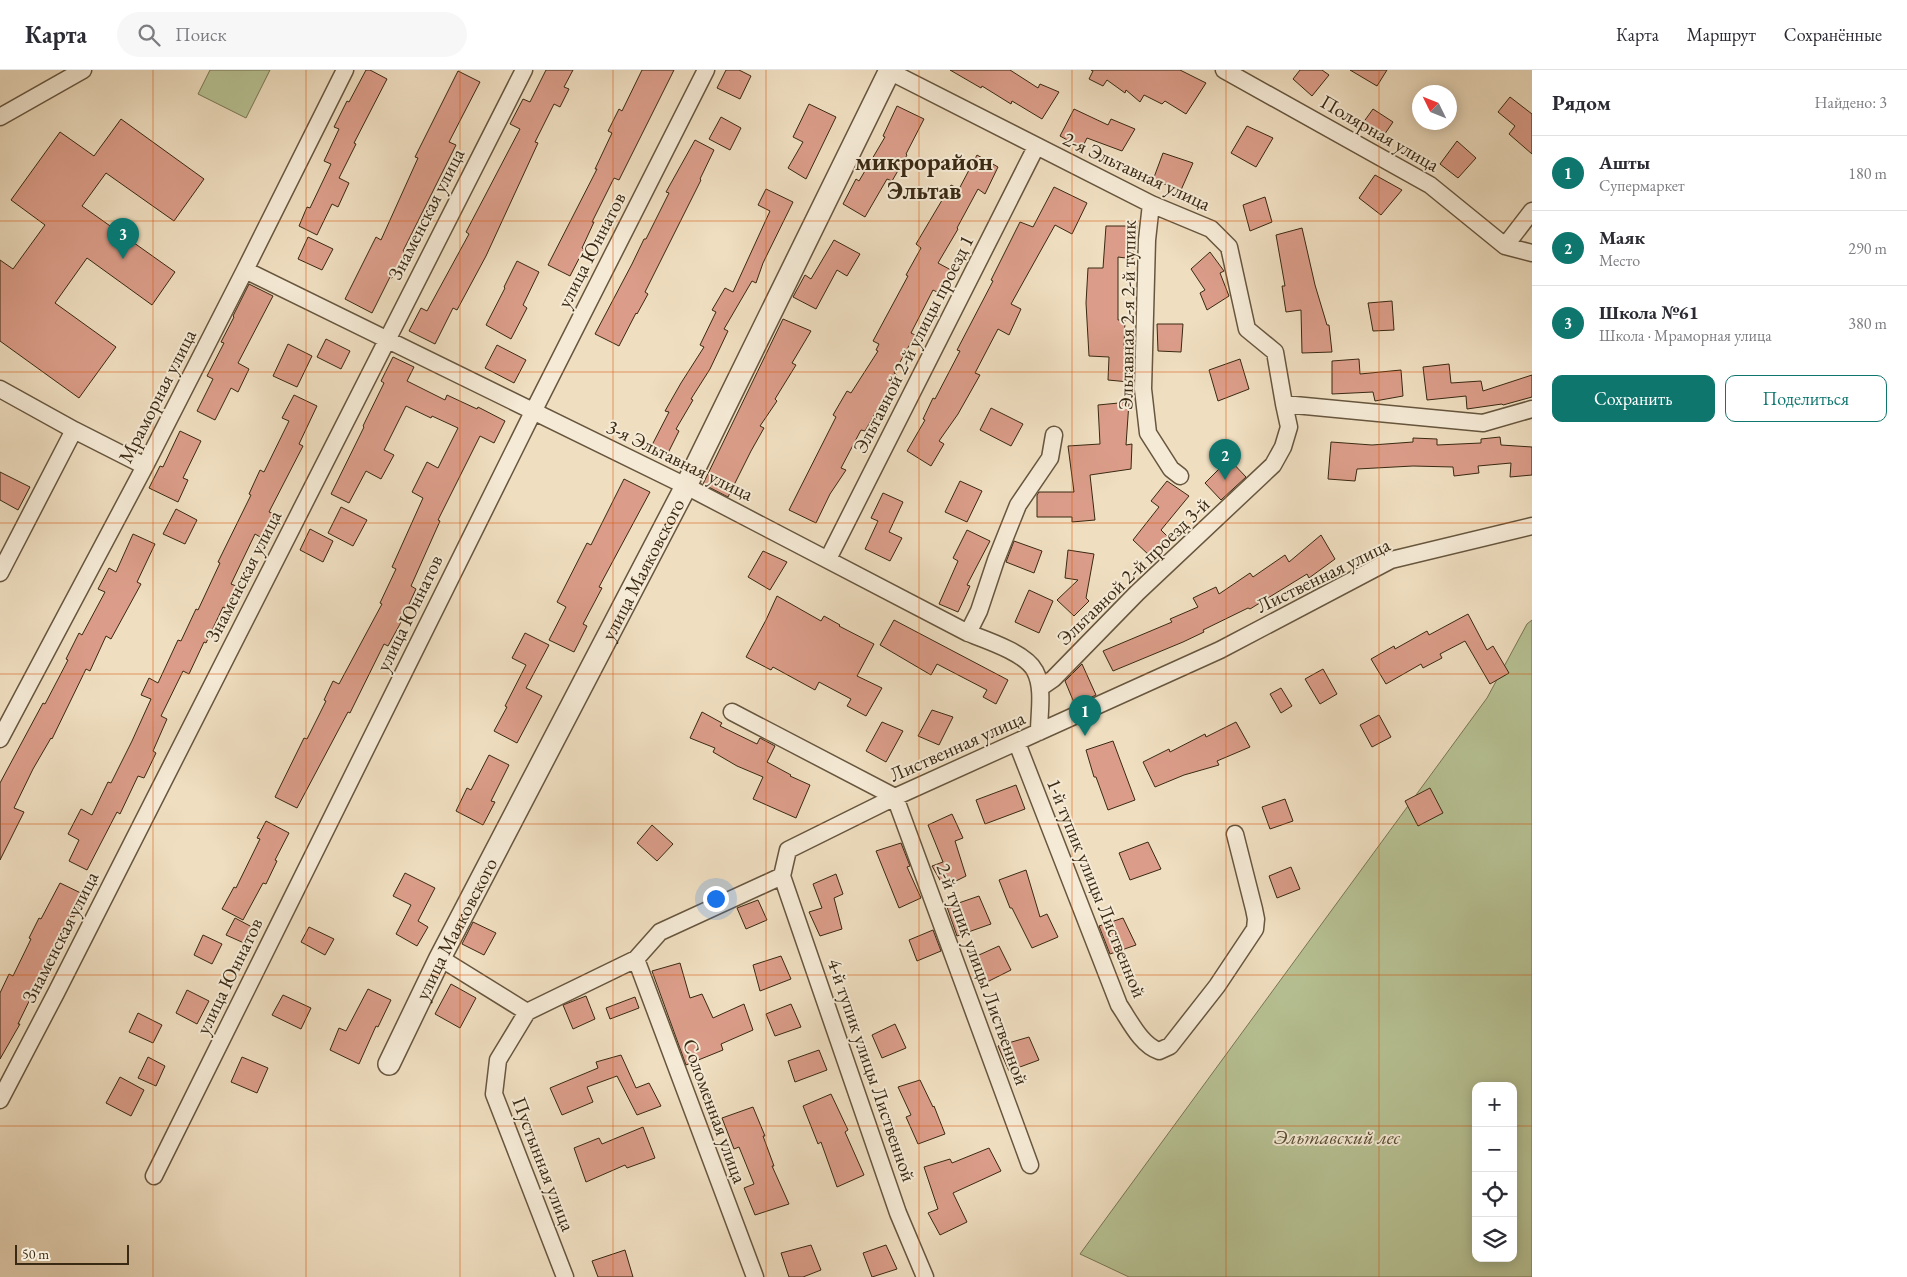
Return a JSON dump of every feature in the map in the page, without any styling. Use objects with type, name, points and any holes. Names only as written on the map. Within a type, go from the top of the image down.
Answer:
[{"type":"street","points":[[0,117],[83,70]]},
{"type":"street","name":"Мраморная улица","points":[[0,739],[145,466],[345,70]]},
{"type":"street","name":"Знаменская улица","points":[[0,1100],[524,70]]},
{"type":"street","name":"улица Юннатов","points":[[154,1176],[533,412],[706,70]]},
{"type":"street","name":"2-я Эльтавная улица","points":[[889,70],[1036,147],[1151,204],[1211,229],[1229,247],[1247,329],[1275,352],[1284,404]]},
{"type":"street","name":"улица Маяковского","points":[[389,1064],[440,958],[686,486],[889,70]]},
{"type":"street","name":"Полярная улица","points":[[1224,70],[1430,185],[1506,246]]},
{"type":"street","name":"Эльтавной 2-й улицы проезд 1","points":[[828,559],[1036,147]]},
{"type":"street","name":"Эльтавная 2-я 2-й тупик","points":[[1151,204],[1147,240],[1143,388],[1148,433],[1171,470],[1180,476]]},
{"type":"street","points":[[1532,212],[1506,246],[1532,253]]},
{"type":"street","name":"3-я Эльтавная улица","points":[[245,270],[686,486],[968,633],[1001,645],[1035,670],[1040,688],[1039,732]]},
{"type":"street","points":[[0,389],[74,430],[145,466]]},
{"type":"street","points":[[1284,404],[1483,423],[1532,409]]},
{"type":"street","name":"Эльтавной 2-й проезд 3-й","points":[[1040,688],[1053,679],[1137,593],[1273,465],[1283,447],[1289,427],[1284,404]]},
{"type":"street","points":[[0,572],[74,430]]},
{"type":"street","points":[[968,633],[979,611],[996,560],[1018,505],[1050,458],[1054,435]]},
{"type":"street","name":"Лиственная улица","points":[[782,876],[788,850],[895,797],[1220,650],[1391,560],[1532,526]]},
{"type":"street","points":[[732,712],[895,797]]},
{"type":"street","name":"1-й тупик улицы Лиственной","points":[[1017,743],[1119,1005],[1151,1049],[1160,1052],[1170,1046],[1217,986],[1254,929],[1256,919],[1235,834]]},
{"type":"street","name":"2-й тупик улицы Лиственной","points":[[895,797],[1030,1165]]},
{"type":"street","points":[[440,958],[527,1012],[636,959],[660,932],[782,876]]},
{"type":"street","name":"4-й тупик улицы Лиственной","points":[[782,876],[898,1213],[925,1277]]},
{"type":"street","name":"Соломенная улица","points":[[636,959],[755,1277]]},
{"type":"street","name":"Пустынная улица","points":[[527,1012],[498,1060],[494,1094],[565,1277]]},
{"type":"green space","points":[[210,70],[270,70],[246,118],[198,94]]},
{"type":"green space","name":"Эльтавский лес","points":[[1532,620],[1532,1277],[1129,1277],[1080,1254],[1487,698],[1527,624]]},
{"type":"building","points":[[366,70],[370,70],[387,79],[354,143],[356,144],[339,178],[349,183],[338,207],[332,204],[317,235],[299,226],[307,207],[310,208],[331,164],[324,161],[339,129],[334,127]]},
{"type":"building","points":[[546,70],[573,70],[564,87],[569,89],[560,107],[554,104],[535,142],[538,143],[486,256],[457,310],[453,308],[435,344],[409,331],[421,308],[427,311],[469,234],[466,232],[520,129],[510,124],[523,99],[530,102]]},
{"type":"building","points":[[642,70],[674,70],[619,180],[614,178],[592,222],[594,222],[582,248],[584,249],[570,276],[548,265],[597,169],[595,169],[612,133],[608,131],[619,109],[622,111]]},
{"type":"building","points":[[726,70],[739,70],[751,76],[740,99],[717,88]]},
{"type":"building","points":[[950,70],[1010,70],[1038,88],[1040,84],[1059,92],[1042,119],[1012,101],[1011,104],[982,86],[981,88]]},
{"type":"building","points":[[1091,70],[1180,70],[1206,83],[1186,114],[1165,101],[1162,104],[1144,95],[1140,102],[1126,90],[1125,93],[1107,80],[1103,86],[1089,79],[1093,71]]},
{"type":"building","points":[[1300,70],[1322,70],[1329,75],[1312,96],[1293,79]]},
{"type":"building","points":[[1350,70],[1387,70],[1377,86]]},
{"type":"building","points":[[458,71],[480,82],[449,142],[456,145],[403,251],[405,252],[392,278],[390,277],[372,313],[345,299],[376,237],[381,240],[418,158],[415,157]]},
{"type":"building","points":[[1510,97],[1532,114],[1532,154],[1509,134],[1515,126],[1498,112]]},
{"type":"building","points":[[809,104],[836,117],[806,179],[788,168],[803,142],[793,137]]},
{"type":"building","points":[[897,106],[924,119],[892,181],[887,179],[865,217],[843,204],[856,179],[859,181],[885,137],[883,136]]},
{"type":"building","points":[[1074,109],[1108,125],[1111,119],[1135,129],[1122,151],[1087,138],[1082,148],[1060,136]]},
{"type":"building","points":[[1373,109],[1393,122],[1380,141],[1360,127]]},
{"type":"building","points":[[721,117],[741,128],[730,150],[709,139]]},
{"type":"building","points":[[121,119],[204,179],[174,221],[106,173],[82,206],[175,272],[152,305],[87,258],[55,303],[116,347],[79,398],[0,341],[0,260],[13,269],[45,225],[11,200],[60,132],[94,156]]},
{"type":"building","points":[[1247,126],[1273,138],[1256,167],[1231,153]]},
{"type":"building","points":[[695,140],[714,150],[645,292],[648,294],[619,346],[595,334],[669,193],[666,192]]},
{"type":"building","points":[[1457,141],[1476,158],[1458,178],[1440,164]]},
{"type":"building","points":[[1163,153],[1193,163],[1181,190],[1153,180]]},
{"type":"building","points":[[977,155],[998,167],[985,194],[978,189],[938,263],[951,270],[937,292],[933,290],[911,333],[915,335],[894,373],[897,375],[865,431],[861,430],[841,468],[846,470],[830,494],[816,523],[789,510],[836,417],[833,415],[847,391],[851,393],[878,351],[876,350],[879,344],[873,341],[921,248],[916,244],[951,185],[959,189]]},
{"type":"building","points":[[1375,175],[1402,190],[1381,215],[1359,198]]},
{"type":"building","points":[[1054,187],[1087,203],[1072,234],[1055,225],[1011,304],[1021,309],[1009,335],[998,329],[975,373],[980,375],[958,414],[939,441],[944,444],[931,466],[907,451],[925,420],[923,419],[933,398],[935,399],[960,351],[957,350],[993,281],[991,280],[1020,222],[1033,227]]},
{"type":"building","points":[[766,189],[793,202],[763,263],[756,283],[752,281],[724,329],[728,331],[710,369],[691,399],[693,400],[676,429],[679,431],[667,455],[651,447],[669,412],[665,411],[704,347],[700,345],[716,312],[712,310],[725,288],[733,292],[770,211],[758,205]]},
{"type":"building","points":[[1265,197],[1272,222],[1250,231],[1243,205]]},
{"type":"building","points":[[1106,226],[1137,226],[1133,259],[1118,257],[1118,320],[1125,320],[1124,349],[1131,350],[1129,382],[1108,380],[1109,357],[1089,356],[1086,303],[1088,268],[1103,268]]},
{"type":"building","points":[[1302,228],[1315,285],[1327,325],[1329,325],[1332,352],[1302,353],[1301,310],[1286,312],[1282,286],[1285,286],[1276,235]]},
{"type":"building","points":[[308,237],[333,249],[322,270],[298,259]]},
{"type":"building","points":[[834,240],[860,254],[847,276],[837,270],[816,309],[793,297],[805,275],[811,279]]},
{"type":"building","points":[[1210,252],[1224,271],[1220,273],[1229,296],[1207,310],[1200,293],[1205,290],[1191,269]]},
{"type":"building","points":[[517,261],[539,272],[523,305],[527,308],[511,339],[486,325]]},
{"type":"building","points":[[249,284],[273,296],[238,363],[249,369],[238,392],[231,388],[215,420],[197,411],[213,379],[207,376],[224,343],[221,342]]},
{"type":"building","points":[[1392,301],[1394,330],[1373,331],[1368,303]]},
{"type":"building","points":[[783,319],[811,331],[792,363],[796,365],[775,399],[777,401],[760,426],[764,428],[728,497],[703,484]]},
{"type":"building","points":[[1157,324],[1183,324],[1181,352],[1158,351]]},
{"type":"building","points":[[326,339],[350,351],[341,369],[317,357]]},
{"type":"building","points":[[288,344],[312,356],[297,387],[273,376]]},
{"type":"building","points":[[497,345],[526,360],[514,383],[485,368]]},
{"type":"building","points":[[393,357],[414,367],[407,381],[445,400],[447,395],[477,409],[478,407],[505,421],[494,443],[480,436],[438,520],[440,521],[411,586],[416,589],[400,624],[388,646],[384,644],[350,713],[348,712],[297,808],[275,797],[304,738],[307,739],[326,701],[324,700],[333,681],[339,684],[382,604],[380,603],[396,569],[392,567],[423,498],[412,492],[427,462],[438,468],[458,428],[406,406],[384,450],[394,455],[381,479],[366,471],[349,503],[331,494],[384,383],[381,381]]},
{"type":"building","points":[[1240,359],[1249,389],[1218,401],[1209,370]]},
{"type":"building","points":[[1359,359],[1360,374],[1401,370],[1403,396],[1375,401],[1373,392],[1332,394],[1332,361]]},
{"type":"building","points":[[1449,364],[1451,383],[1481,381],[1483,391],[1532,375],[1532,397],[1503,405],[1467,409],[1466,396],[1427,400],[1423,367]]},
{"type":"building","points":[[294,395],[317,406],[299,444],[303,446],[269,512],[274,514],[262,538],[255,534],[231,584],[236,586],[225,608],[223,607],[206,643],[204,642],[189,674],[183,671],[161,716],[167,719],[153,751],[156,753],[144,778],[138,776],[120,814],[117,812],[87,870],[69,861],[79,840],[68,834],[81,809],[92,815],[108,782],[111,783],[151,699],[141,695],[149,678],[158,683],[178,640],[181,641],[196,609],[198,610],[220,563],[218,562],[251,495],[249,494],[260,470],[264,472],[289,421],[282,418]]},
{"type":"building","points":[[1129,402],[1126,445],[1132,444],[1131,469],[1090,475],[1095,520],[1072,522],[1072,517],[1037,517],[1037,495],[1039,492],[1074,492],[1068,446],[1100,444],[1098,405]]},
{"type":"building","points":[[991,408],[1023,424],[1011,446],[980,430]]},
{"type":"building","points":[[180,431],[201,441],[183,478],[188,480],[178,502],[149,488],[160,466],[163,467]]},
{"type":"building","points":[[1500,437],[1501,445],[1532,447],[1532,475],[1510,477],[1511,463],[1478,466],[1479,473],[1454,476],[1453,467],[1413,466],[1357,469],[1355,481],[1328,479],[1331,442],[1372,445],[1413,442],[1413,438],[1437,439],[1437,445],[1481,443],[1481,439]]},
{"type":"building","points":[[1229,459],[1246,477],[1221,500],[1205,483]]},
{"type":"building","points":[[0,472],[30,487],[18,510],[0,500]]},
{"type":"building","points":[[624,479],[650,492],[599,587],[602,588],[583,624],[587,626],[574,652],[549,640],[566,607],[557,602],[587,543],[591,545]]},
{"type":"building","points":[[960,481],[982,491],[967,522],[945,512]]},
{"type":"building","points":[[1167,481],[1189,496],[1161,530],[1168,537],[1150,556],[1133,540],[1159,507],[1151,501]]},
{"type":"building","points":[[883,493],[903,502],[889,532],[902,538],[890,561],[865,549],[878,521],[871,518]]},
{"type":"building","points":[[341,507],[367,520],[353,546],[328,533]]},
{"type":"building","points":[[176,509],[197,520],[185,544],[163,534]]},
{"type":"building","points":[[310,529],[333,541],[323,562],[300,550]]},
{"type":"building","points":[[967,530],[990,541],[967,585],[970,586],[958,612],[939,604],[958,561],[953,558]]},
{"type":"building","points":[[133,534],[155,544],[137,582],[141,584],[111,639],[106,636],[90,671],[86,669],[52,739],[33,769],[14,808],[24,812],[0,860],[0,783],[43,703],[45,704],[68,660],[66,659],[79,633],[82,635],[105,592],[98,589],[109,568],[116,572]]},
{"type":"building","points":[[1321,535],[1335,559],[1309,578],[1307,574],[1250,609],[1248,608],[1203,630],[1204,632],[1113,671],[1103,651],[1172,622],[1170,619],[1198,607],[1193,598],[1216,587],[1219,594],[1250,573],[1253,577],[1285,555],[1289,562]]},
{"type":"building","points":[[1014,541],[1042,551],[1034,573],[1006,562]]},
{"type":"building","points":[[1068,550],[1094,554],[1086,598],[1089,601],[1074,616],[1057,600],[1078,580],[1065,578]]},
{"type":"building","points":[[763,551],[787,562],[770,590],[748,577]]},
{"type":"building","points":[[1029,590],[1053,601],[1039,633],[1015,622]]},
{"type":"building","points":[[777,596],[821,621],[824,616],[874,644],[857,676],[882,688],[866,716],[847,706],[851,699],[819,682],[815,690],[773,667],[771,670],[746,657]]},
{"type":"building","points":[[1468,614],[1487,650],[1493,646],[1509,673],[1490,684],[1465,641],[1440,654],[1442,658],[1423,668],[1421,664],[1386,684],[1371,659],[1394,646],[1395,649],[1427,631],[1429,635]]},
{"type":"building","points":[[894,620],[1008,680],[996,704],[983,697],[987,690],[937,664],[931,675],[880,645]]},
{"type":"building","points":[[525,633],[549,645],[526,688],[542,696],[517,743],[494,731],[526,665],[512,658]]},
{"type":"building","points":[[1082,664],[1096,695],[1075,705],[1065,681]]},
{"type":"building","points":[[1323,669],[1337,694],[1320,704],[1305,679]]},
{"type":"building","points":[[1281,688],[1292,706],[1281,713],[1270,694]]},
{"type":"building","points":[[932,710],[953,717],[939,745],[918,736]]},
{"type":"building","points":[[702,712],[722,723],[720,726],[757,744],[760,738],[775,746],[767,762],[810,785],[796,818],[753,799],[763,777],[737,766],[713,752],[715,748],[690,738]]},
{"type":"building","points":[[1379,715],[1391,737],[1372,747],[1360,725]]},
{"type":"building","points":[[882,722],[903,731],[886,762],[866,751]]},
{"type":"building","points":[[1236,722],[1250,747],[1217,761],[1219,765],[1184,775],[1155,787],[1143,762],[1169,749],[1170,752],[1205,734],[1206,737]]},
{"type":"building","points":[[1113,741],[1135,800],[1108,810],[1096,777],[1094,777],[1086,750]]},
{"type":"building","points":[[489,755],[509,765],[491,801],[495,802],[483,825],[456,811],[467,788],[471,790]]},
{"type":"building","points":[[1016,785],[1025,809],[985,824],[976,800]]},
{"type":"building","points":[[1430,788],[1443,813],[1418,826],[1405,801]]},
{"type":"building","points":[[1285,799],[1293,821],[1270,829],[1262,807]]},
{"type":"building","points":[[952,814],[963,838],[955,841],[966,876],[944,887],[932,866],[943,862],[928,825]]},
{"type":"building","points":[[266,821],[289,833],[275,860],[277,861],[266,884],[263,883],[243,920],[222,909],[234,887],[236,888],[260,839],[257,838]]},
{"type":"building","points":[[652,825],[673,844],[657,861],[637,843]]},
{"type":"building","points":[[1148,842],[1161,869],[1130,880],[1119,853]]},
{"type":"building","points":[[901,843],[910,866],[907,867],[921,898],[899,908],[876,851]]},
{"type":"building","points":[[1291,867],[1300,889],[1277,898],[1269,876]]},
{"type":"building","points":[[1026,870],[1040,917],[1047,914],[1058,937],[1032,948],[1012,908],[1010,908],[999,880]]},
{"type":"building","points":[[405,873],[435,888],[418,921],[428,927],[417,946],[396,934],[411,905],[393,896]]},
{"type":"building","points":[[836,874],[843,894],[834,898],[842,929],[820,936],[809,912],[822,908],[813,884]]},
{"type":"building","points":[[60,883],[85,895],[74,917],[71,916],[51,954],[53,954],[18,1024],[20,1024],[0,1059],[0,993],[9,974],[13,976],[39,918],[41,919]]},
{"type":"building","points":[[979,896],[991,924],[957,936],[947,907]]},
{"type":"building","points":[[758,900],[767,920],[746,929],[737,908]]},
{"type":"building","points":[[235,918],[252,927],[244,943],[226,935]]},
{"type":"building","points":[[1123,918],[1136,945],[1110,954],[1099,926]]},
{"type":"building","points":[[473,922],[496,933],[484,955],[462,944]]},
{"type":"building","points":[[309,927],[334,939],[325,955],[301,942]]},
{"type":"building","points":[[933,930],[941,951],[917,961],[909,940]]},
{"type":"building","points":[[203,935],[222,944],[212,964],[194,955]]},
{"type":"building","points":[[999,946],[1011,970],[981,985],[970,959]]},
{"type":"building","points":[[781,956],[791,979],[760,991],[753,965]]},
{"type":"building","points":[[680,963],[690,998],[702,994],[713,1018],[744,1004],[753,1030],[721,1044],[723,1050],[686,1065],[652,971]]},
{"type":"building","points":[[451,984],[476,998],[460,1028],[435,1014]]},
{"type":"building","points":[[368,989],[391,1000],[378,1027],[376,1026],[359,1064],[330,1050],[339,1028],[346,1031]]},
{"type":"building","points":[[187,990],[209,1001],[197,1024],[176,1013]]},
{"type":"building","points":[[283,995],[311,1008],[301,1029],[272,1015]]},
{"type":"building","points":[[586,996],[595,1019],[573,1029],[563,1005]]},
{"type":"building","points":[[635,997],[639,1008],[610,1019],[606,1008]]},
{"type":"building","points":[[791,1004],[801,1027],[775,1036],[766,1014]]},
{"type":"building","points":[[138,1013],[162,1025],[153,1043],[129,1032]]},
{"type":"building","points":[[895,1024],[906,1048],[882,1058],[872,1035]]},
{"type":"building","points":[[1029,1037],[1039,1060],[1009,1071],[998,1046]]},
{"type":"building","points":[[819,1050],[827,1070],[795,1082],[788,1061]]},
{"type":"building","points":[[621,1055],[636,1088],[649,1083],[661,1106],[637,1115],[617,1076],[587,1087],[593,1102],[562,1115],[550,1088],[598,1068],[596,1062]]},
{"type":"building","points":[[148,1057],[165,1066],[156,1086],[138,1078]]},
{"type":"building","points":[[242,1057],[268,1068],[257,1093],[231,1082]]},
{"type":"building","points":[[120,1077],[144,1090],[131,1116],[106,1103]]},
{"type":"building","points":[[920,1080],[934,1106],[945,1134],[918,1144],[906,1117],[911,1115],[898,1087]]},
{"type":"building","points":[[831,1094],[848,1130],[845,1132],[864,1175],[837,1187],[821,1142],[818,1144],[803,1106]]},
{"type":"building","points":[[753,1107],[765,1136],[763,1136],[774,1166],[772,1166],[789,1204],[755,1215],[744,1188],[754,1184],[739,1147],[734,1149],[722,1118]]},
{"type":"building","points":[[643,1127],[655,1158],[627,1168],[625,1165],[586,1182],[574,1148],[599,1138],[602,1144]]},
{"type":"building","points":[[989,1148],[1001,1171],[953,1193],[967,1222],[940,1235],[928,1213],[938,1209],[924,1167],[950,1159],[952,1163]]},
{"type":"building","points":[[811,1245],[821,1270],[803,1277],[789,1277],[781,1253]]},
{"type":"building","points":[[886,1245],[897,1269],[872,1277],[863,1253]]},
{"type":"building","points":[[625,1250],[633,1277],[598,1277],[592,1261]]},
{"type":"place","name":"Школа №61","points":[[123,259]]},
{"type":"place","name":"Маяк","points":[[1225,480]]},
{"type":"place","name":"Ашты","points":[[1085,736]]},
{"type":"district","name":"микрорайон Эльтав","points":[[924,176]]}]
